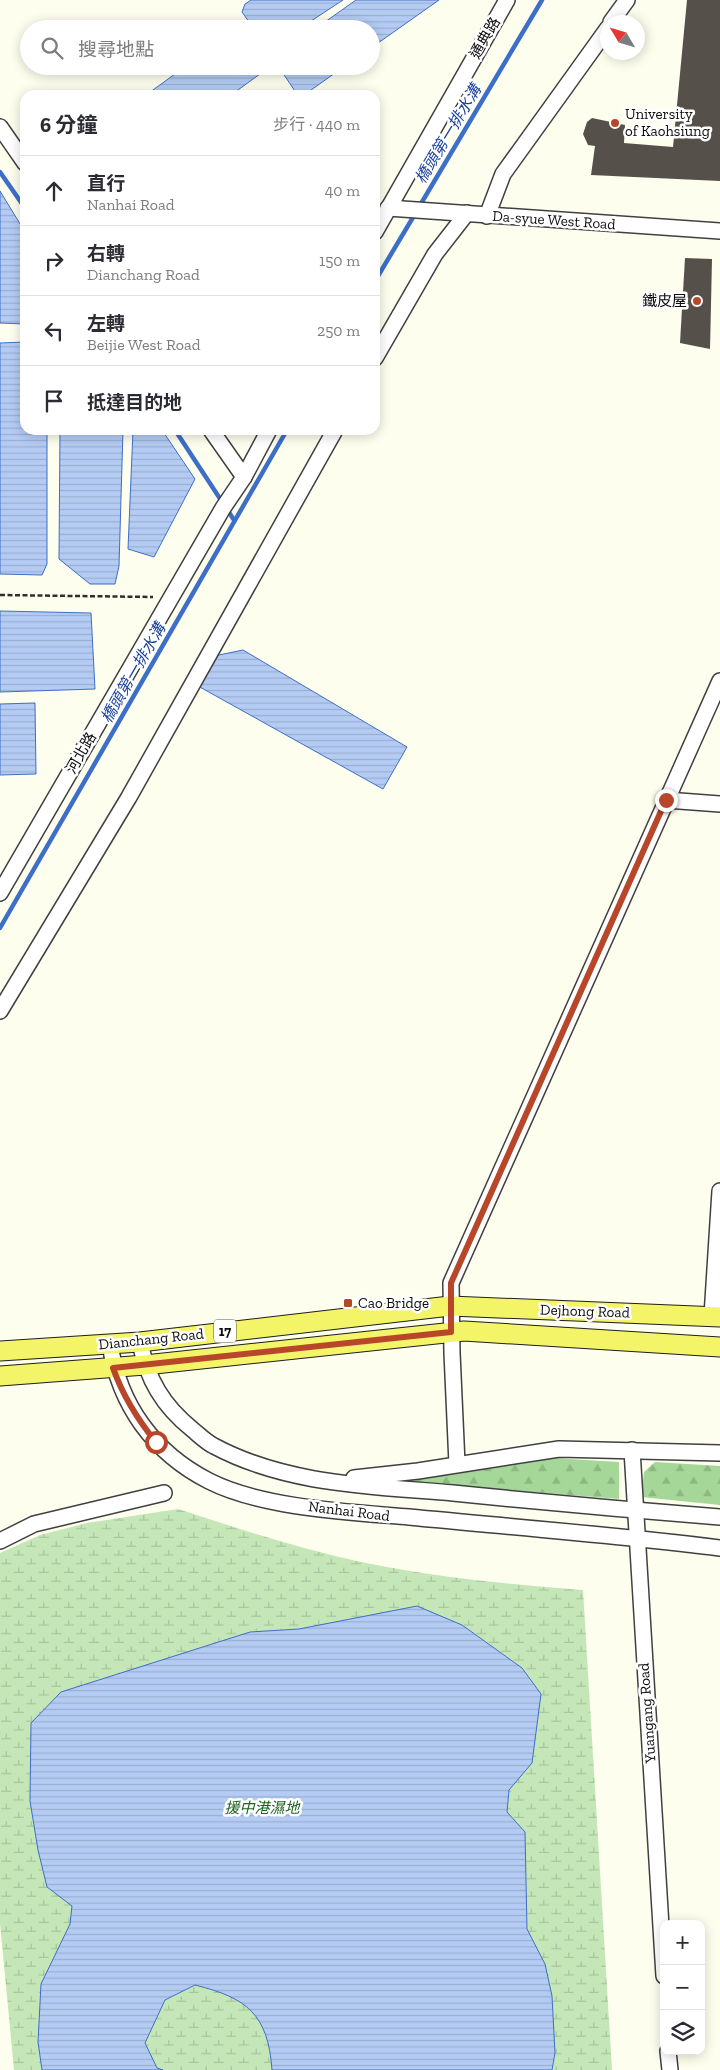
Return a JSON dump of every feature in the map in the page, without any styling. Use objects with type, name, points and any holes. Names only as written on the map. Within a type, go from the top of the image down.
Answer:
[{"type":"main road","name":"Dejhong Road","points":[[450,1306],[716,1317]]},
{"type":"main road","name":"Dianchang Road","points":[[0,1351],[140,1342],[450,1306]]},
{"type":"main road","name":"Dejhong Road","points":[[451,1332],[720,1346]]},
{"type":"main road","name":"Dianchang Road","points":[[0,1376],[145,1365],[451,1332]]},
{"type":"street","name":"通典路","points":[[380,224],[507,0]]},
{"type":"street","points":[[616,15],[627,0]]},
{"type":"street","points":[[487,216],[504,174],[600,39]]},
{"type":"street","points":[[0,127],[20,156]]},
{"type":"street","name":"Da-syue West Road","points":[[391,207],[487,216],[720,230]]},
{"type":"street","points":[[380,349],[435,254],[464,213]]},
{"type":"street","points":[[214,435],[241,482]]},
{"type":"street","points":[[241,482],[266,435]]},
{"type":"street","points":[[0,1011],[129,797],[332,435]]},
{"type":"street","name":"河北路","points":[[0,893],[223,508],[241,482]]},
{"type":"street","points":[[457,1464],[450,1306],[451,1283],[720,680]]},
{"type":"street","points":[[666,800],[720,804]]},
{"type":"street","points":[[716,1317],[720,1191]]},
{"type":"street","name":"Nanhai Road","points":[[140,1342],[145,1365],[153,1386],[166,1404],[212,1445],[253,1464],[322,1481],[635,1511],[720,1517]]},
{"type":"street","name":"Nanhai Road","points":[[110,1344],[113,1368],[121,1390],[137,1419],[156,1442],[190,1470],[230,1490],[272,1501],[371,1514],[720,1548]]},
{"type":"street","name":"Nanhai Road","points":[[322,1481],[418,1471],[559,1448],[720,1453]]},
{"type":"street","name":"Yuangang Road","points":[[632,1450],[663,1965]]},
{"type":"street","points":[[0,1542],[34,1524],[164,1492]]},
{"type":"street","name":"Nanhai Road","points":[[668,1542],[720,1544]]},
{"type":"street","points":[[668,2055],[670,2070]]},
{"type":"path","points":[[0,595],[171,597]]},
{"type":"green space","points":[[553,1458],[619,1462],[619,1499],[409,1482],[406,1479],[527,1459]]},
{"type":"green space","points":[[655,1462],[720,1466],[720,1505],[641,1497],[644,1472]]},
{"type":"green space","name":"援中港濕地","points":[[178,1509],[229,1526],[360,1562],[460,1578],[583,1590],[612,2070],[14,2070],[0,1923],[0,1553],[40,1535],[87,1523]]},
{"type":"water","points":[[251,0],[343,0],[313,20],[248,20],[242,12],[245,4]]},
{"type":"water","points":[[356,0],[439,0],[380,42],[380,20],[328,20]]},
{"type":"water","points":[[174,75],[259,75],[238,90],[153,90]]},
{"type":"water","points":[[284,75],[332,75],[311,90],[294,90]]},
{"type":"water","points":[[0,191],[20,224],[20,324],[0,323]]},
{"type":"water","points":[[20,342],[20,435],[47,435],[47,564],[42,575],[0,574],[0,343]]},
{"type":"water","points":[[60,435],[123,435],[119,566],[115,584],[90,584],[59,559]]},
{"type":"water","points":[[133,435],[165,435],[195,479],[154,557],[128,549]]},
{"type":"water","points":[[0,611],[91,613],[95,689],[0,692]]},
{"type":"water","points":[[243,650],[407,747],[383,789],[198,686],[214,656]]},
{"type":"water","points":[[35,703],[36,774],[0,775],[0,704]]},
{"type":"water","name":"援中港濕地","points":[[417,1606],[462,1625],[522,1668],[541,1694],[532,1763],[509,1790],[507,1812],[525,1832],[527,1929],[545,1964],[552,1996],[555,2053],[552,2070],[272,2070],[266,2035],[252,2011],[228,1996],[195,1985],[165,2000],[145,2043],[157,2068],[163,2070],[42,2070],[38,2042],[41,1984],[70,1924],[72,1906],[47,1887],[38,1850],[30,1801],[31,1723],[61,1692],[250,1632],[299,1629]]},
{"type":"building","points":[[687,0],[720,0],[720,181],[591,175],[595,146],[588,145],[583,134],[587,122],[592,118],[625,125],[624,143],[673,147]]},
{"type":"building","name":"鐵皮屋","points":[[685,258],[712,259],[710,349],[680,343]]},
{"type":"waterway","name":"橋頭第一排水溝","points":[[419,207],[542,0]]},
{"type":"waterway","points":[[0,172],[20,201]]},
{"type":"waterway","name":"橋頭第一排水溝","points":[[380,273],[415,214]]},
{"type":"waterway","points":[[178,435],[234,520]]},
{"type":"waterway","name":"橋頭第一排水溝","points":[[0,928],[284,435]]},
{"type":"place","name":"University of Kaohsiung","points":[[615,123]]},
{"type":"place","name":"鐵皮屋","points":[[697,301]]},
{"type":"place","name":"Cao Bridge","points":[[348,1303]]},
{"type":"route","points":[[156,1442],[137,1419],[121,1390],[113,1368],[308,1349],[451,1332],[451,1283],[666,800]]}]
